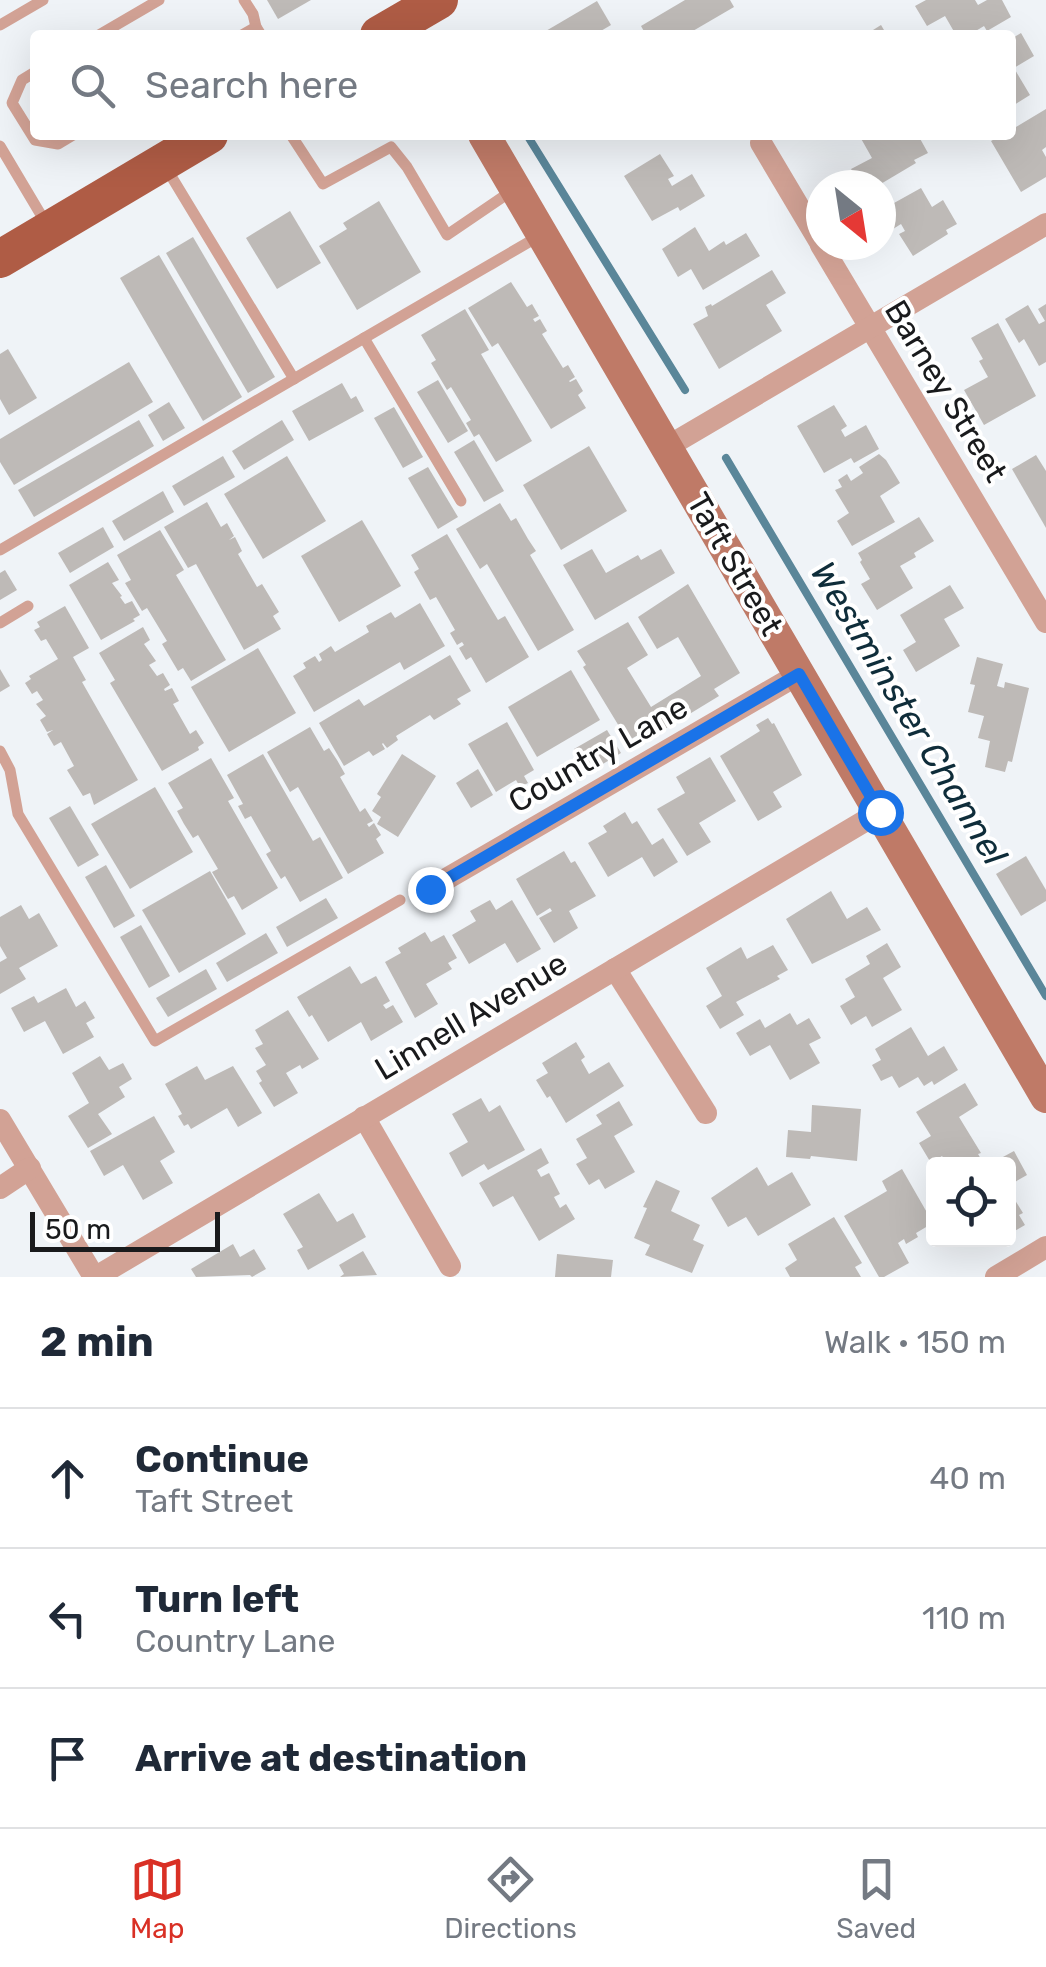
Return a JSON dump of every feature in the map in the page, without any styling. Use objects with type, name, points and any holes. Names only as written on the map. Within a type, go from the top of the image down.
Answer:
[{"type":"main road","points":[[392,30],[426,17]]},
{"type":"main road","points":[[0,259],[181,148]]},
{"type":"street","name":"Taft Street","points":[[487,140],[1046,1097]]},
{"type":"street","name":"Barney Street","points":[[761,143],[806,220]]},
{"type":"street","points":[[667,447],[1046,224]]},
{"type":"street","name":"Barney Street","points":[[830,260],[1046,622]]},
{"type":"street","name":"Country Lane","points":[[430,889],[799,674]]},
{"type":"street","name":"Linnell Avenue","points":[[95,1277],[880,812]]},
{"type":"street","points":[[615,969],[706,1113]]},
{"type":"street","points":[[364,1117],[450,1266]]},
{"type":"street","points":[[0,1120],[95,1277]]},
{"type":"street","points":[[0,1188],[30,1168]]},
{"type":"street","points":[[996,1277],[1046,1247]]},
{"type":"lane","points":[[0,25],[43,0]]},
{"type":"lane","points":[[108,30],[160,0]]},
{"type":"lane","points":[[244,0],[258,30]]},
{"type":"lane","points":[[30,75],[22,80],[12,103],[30,132]]},
{"type":"lane","points":[[35,140],[58,144],[65,140]]},
{"type":"lane","points":[[294,140],[323,184],[390,146],[447,234],[515,189]]},
{"type":"lane","points":[[0,146],[49,228]]},
{"type":"lane","points":[[181,148],[294,379]]},
{"type":"lane","points":[[0,550],[542,235]]},
{"type":"lane","points":[[364,338],[461,500]]},
{"type":"lane","points":[[0,624],[28,606]]},
{"type":"lane","points":[[0,751],[10,770],[18,814],[155,1041],[400,900]]},
{"type":"building","points":[[267,0],[311,0],[278,19]]},
{"type":"building","points":[[685,0],[730,0],[734,7],[695,30],[643,30],[641,26]]},
{"type":"building","points":[[926,0],[975,0],[978,5],[987,0],[1002,0],[1011,17],[989,30],[984,26],[977,30],[953,30],[945,16],[927,26],[915,6]]},
{"type":"building","points":[[597,1],[611,25],[602,30],[548,30]]},
{"type":"building","points":[[1021,33],[1034,56],[1016,67],[1016,36]]},
{"type":"building","points":[[1016,71],[1030,95],[1016,104]]},
{"type":"building","points":[[1046,109],[1046,147],[1042,150],[1046,177],[1021,192],[991,141],[1016,140],[1016,127]]},
{"type":"building","points":[[862,140],[921,140],[928,153],[896,175],[896,170],[851,169],[872,158]]},
{"type":"building","points":[[660,154],[674,176],[668,179],[672,186],[692,174],[705,196],[652,221],[624,176]]},
{"type":"building","points":[[921,188],[932,207],[943,200],[957,224],[913,256],[899,234],[905,231],[901,224],[896,227],[896,202]]},
{"type":"building","points":[[379,201],[421,272],[357,310],[319,246],[347,229],[343,223]]},
{"type":"building","points":[[290,211],[321,263],[277,289],[246,238]]},
{"type":"building","points":[[695,227],[709,251],[746,233],[760,256],[703,290],[691,269],[678,277],[662,249]]},
{"type":"building","points":[[193,237],[275,377],[248,393],[166,253]]},
{"type":"building","points":[[159,255],[242,397],[203,421],[120,278]]},
{"type":"building","points":[[772,270],[786,293],[766,305],[782,331],[719,369],[693,324],[708,316],[705,307]]},
{"type":"building","points":[[511,282],[527,307],[532,304],[539,316],[533,319],[540,319],[547,331],[542,334],[563,368],[568,365],[575,377],[569,381],[576,379],[583,391],[578,395],[586,408],[551,429],[498,343],[492,347],[468,308]]},
{"type":"building","points":[[1046,304],[1046,362],[1039,366],[1024,339],[1019,343],[1005,319],[1028,305],[1039,324],[1045,321],[1038,309]]},
{"type":"building","points":[[465,309],[489,350],[481,354],[532,441],[496,462],[479,434],[474,437],[466,423],[471,420],[431,363],[436,360],[421,335]]},
{"type":"building","points":[[998,323],[1036,396],[984,425],[964,390],[988,377],[971,338]]},
{"type":"building","points":[[8,349],[37,398],[9,415],[0,399],[0,354]]},
{"type":"building","points":[[129,362],[153,402],[14,485],[0,462],[0,439]]},
{"type":"building","points":[[438,380],[468,431],[448,443],[417,392]]},
{"type":"building","points":[[342,383],[364,411],[309,441],[292,411]]},
{"type":"building","points":[[169,402],[185,428],[163,441],[148,415]]},
{"type":"building","points":[[834,405],[847,426],[841,430],[845,437],[866,425],[879,449],[824,473],[797,426]]},
{"type":"building","points":[[394,407],[423,457],[403,468],[374,418]]},
{"type":"building","points":[[139,420],[154,446],[34,517],[18,490]]},
{"type":"building","points":[[282,420],[294,440],[244,470],[232,451]]},
{"type":"building","points":[[474,440],[504,491],[484,502],[454,452]]},
{"type":"building","points":[[589,446],[627,511],[561,550],[523,485]]},
{"type":"building","points":[[879,454],[900,483],[880,496],[895,522],[852,546],[837,521],[849,513],[835,490],[842,487],[838,480],[847,474],[851,481],[863,473],[859,467]]},
{"type":"building","points":[[1036,455],[1046,471],[1046,528],[1012,469]]},
{"type":"building","points":[[223,456],[235,477],[184,506],[172,486]]},
{"type":"building","points":[[287,456],[326,521],[263,559],[224,494]]},
{"type":"building","points":[[428,467],[458,517],[438,529],[408,478]]},
{"type":"building","points":[[163,491],[174,512],[124,541],[112,521]]},
{"type":"building","points":[[207,502],[221,527],[227,523],[234,536],[229,540],[235,537],[242,551],[238,554],[257,587],[262,584],[279,612],[273,616],[281,629],[244,650],[196,564],[188,568],[164,527]]},
{"type":"building","points":[[500,503],[511,521],[516,518],[536,551],[530,555],[574,630],[538,651],[487,564],[480,569],[456,529]]},
{"type":"building","points":[[919,517],[934,541],[900,566],[913,588],[877,610],[861,584],[870,579],[858,553]]},
{"type":"building","points":[[362,520],[401,586],[339,622],[301,556]]},
{"type":"building","points":[[103,527],[114,547],[70,573],[58,553]]},
{"type":"building","points":[[160,530],[184,570],[176,575],[226,660],[191,681],[183,668],[178,671],[162,644],[167,641],[147,608],[142,611],[125,583],[131,580],[117,555]]},
{"type":"building","points":[[447,534],[498,620],[505,616],[529,657],[486,683],[471,657],[466,660],[459,648],[464,645],[462,642],[457,645],[450,633],[455,630],[436,597],[430,600],[414,572],[419,569],[411,555]]},
{"type":"building","points":[[592,549],[606,573],[638,555],[641,560],[661,549],[675,573],[595,620],[563,565]]},
{"type":"building","points":[[108,562],[119,580],[112,583],[120,597],[125,604],[132,601],[140,615],[101,640],[69,585]]},
{"type":"building","points":[[5,570],[17,590],[0,600],[0,573]]},
{"type":"building","points":[[688,584],[740,673],[714,689],[719,696],[660,732],[656,724],[628,741],[577,651],[628,622],[648,655],[627,668],[651,707],[701,676],[678,637],[657,649],[638,617]]},
{"type":"building","points":[[950,585],[964,608],[944,619],[960,646],[916,672],[903,650],[916,642],[900,615]]},
{"type":"building","points":[[420,603],[445,646],[404,670],[400,662],[314,712],[293,676],[306,668],[303,663],[315,656],[319,662],[319,654],[331,646],[335,652],[369,632],[366,626],[391,612],[395,618]]},
{"type":"building","points":[[65,606],[89,648],[73,657],[86,680],[82,682],[138,780],[94,805],[90,793],[83,796],[67,770],[74,766],[61,742],[54,746],[47,734],[53,730],[47,732],[40,720],[46,716],[36,704],[43,700],[37,691],[32,694],[25,683],[31,679],[29,676],[58,659],[46,639],[41,641],[34,630],[40,627],[37,622]]},
{"type":"building","points":[[143,627],[150,640],[144,644],[156,661],[149,665],[157,676],[163,673],[170,685],[164,689],[172,688],[179,701],[173,704],[190,734],[196,730],[204,743],[199,750],[162,771],[110,683],[115,680],[99,653]]},
{"type":"building","points":[[258,648],[296,713],[229,752],[191,687]]},
{"type":"building","points":[[450,655],[471,691],[457,699],[461,704],[434,720],[430,715],[396,736],[398,740],[387,748],[383,743],[385,749],[373,756],[369,751],[344,766],[319,723],[359,699],[364,706]]},
{"type":"building","points":[[977,657],[1003,664],[997,686],[1004,688],[1005,682],[1029,688],[1012,762],[1008,761],[1005,772],[985,767],[990,741],[978,738],[984,716],[968,712]]},
{"type":"building","points":[[0,669],[10,686],[0,692]]},
{"type":"building","points":[[571,670],[600,720],[537,757],[508,707]]},
{"type":"building","points":[[768,718],[802,775],[773,792],[782,807],[758,821],[720,756],[760,731],[756,725]]},
{"type":"building","points":[[507,722],[534,770],[524,776],[528,783],[520,787],[516,780],[496,792],[468,744]]},
{"type":"building","points":[[310,727],[324,751],[329,748],[337,760],[345,774],[340,777],[360,812],[365,808],[373,821],[367,824],[369,827],[374,823],[381,835],[376,839],[384,853],[348,874],[298,787],[290,792],[267,752]]},
{"type":"building","points":[[607,730],[621,753],[588,773],[574,749]]},
{"type":"building","points":[[263,754],[313,841],[320,837],[343,878],[300,902],[266,854],[271,851],[251,816],[245,819],[238,806],[243,804],[227,775]]},
{"type":"building","points":[[402,754],[436,776],[398,837],[377,824],[381,817],[372,811],[381,797],[377,794]]},
{"type":"building","points":[[710,757],[736,801],[699,823],[711,842],[687,856],[657,809],[685,793],[676,777]]},
{"type":"building","points":[[211,758],[234,798],[228,801],[278,888],[242,910],[234,896],[228,899],[212,872],[218,869],[198,835],[193,838],[184,824],[177,811],[183,808],[168,783]]},
{"type":"building","points":[[478,769],[493,795],[471,808],[456,783]]},
{"type":"building","points":[[155,787],[193,852],[130,889],[91,824]]},
{"type":"building","points":[[70,806],[99,855],[78,867],[49,818]]},
{"type":"building","points":[[625,812],[632,824],[637,821],[652,845],[663,838],[678,862],[654,877],[642,857],[608,877],[588,843],[607,832],[603,826]]},
{"type":"building","points":[[564,851],[571,863],[575,861],[596,896],[569,911],[578,928],[554,943],[539,918],[552,911],[550,908],[537,916],[516,879]]},
{"type":"building","points":[[1026,856],[1046,890],[1046,901],[1021,916],[996,874]]},
{"type":"building","points":[[106,865],[135,916],[114,928],[85,877]]},
{"type":"building","points":[[210,871],[246,934],[179,973],[142,910]]},
{"type":"building","points":[[831,891],[847,919],[867,907],[881,930],[812,964],[786,919]]},
{"type":"building","points":[[326,898],[338,918],[287,947],[276,927]]},
{"type":"building","points":[[490,900],[496,910],[512,900],[541,949],[517,963],[505,943],[469,964],[452,935],[476,921],[470,911]]},
{"type":"building","points":[[21,905],[29,919],[39,913],[58,946],[19,968],[26,979],[0,994],[0,962],[7,958],[0,946],[0,917]]},
{"type":"building","points":[[141,925],[170,976],[149,988],[120,937]]},
{"type":"building","points":[[425,932],[431,942],[444,935],[457,958],[448,963],[452,969],[426,984],[438,1004],[415,1018],[385,962],[401,953],[398,948]]},
{"type":"building","points":[[266,933],[278,953],[227,982],[216,963]]},
{"type":"building","points":[[887,943],[901,967],[883,978],[902,1010],[872,1027],[866,1016],[851,1025],[840,1006],[855,997],[845,979],[870,964],[866,956]]},
{"type":"building","points":[[773,945],[788,970],[777,976],[780,979],[736,1002],[744,1015],[720,1029],[706,1006],[722,996],[706,968],[741,947],[747,959]]},
{"type":"building","points":[[350,966],[361,984],[376,976],[390,1001],[383,1005],[386,1009],[393,1005],[403,1022],[371,1041],[361,1022],[328,1042],[297,997]]},
{"type":"building","points":[[206,969],[217,989],[168,1017],[156,998]]},
{"type":"building","points":[[66,988],[76,1007],[85,1001],[95,1018],[86,1023],[94,1037],[63,1054],[45,1021],[24,1032],[11,1008],[34,996],[38,1003]]},
{"type":"building","points":[[288,1010],[319,1059],[286,1073],[298,1093],[274,1107],[256,1071],[266,1065],[255,1048],[263,1044],[255,1030]]},
{"type":"building","points":[[790,1013],[797,1025],[809,1018],[821,1038],[809,1044],[820,1063],[790,1080],[770,1045],[750,1056],[736,1033],[760,1019],[765,1028]]},
{"type":"building","points":[[911,1027],[928,1056],[944,1046],[958,1070],[934,1085],[932,1081],[924,1086],[918,1077],[899,1088],[892,1076],[881,1081],[872,1065],[881,1060],[875,1049]]},
{"type":"building","points":[[576,1042],[589,1074],[609,1062],[624,1086],[566,1123],[536,1080],[548,1073],[542,1063]]},
{"type":"building","points":[[100,1056],[109,1070],[123,1063],[132,1079],[119,1087],[125,1097],[98,1114],[112,1134],[88,1148],[68,1116],[89,1103],[72,1073]]},
{"type":"building","points":[[197,1066],[205,1080],[233,1066],[262,1113],[238,1127],[227,1108],[191,1129],[188,1124],[184,1126],[178,1116],[182,1114],[165,1084]]},
{"type":"building","points":[[965,1083],[978,1105],[959,1117],[980,1157],[927,1157],[919,1143],[931,1136],[916,1112]]},
{"type":"building","points":[[481,1098],[489,1112],[500,1105],[525,1150],[488,1170],[484,1164],[462,1177],[449,1153],[468,1142],[452,1114]]},
{"type":"building","points":[[619,1101],[633,1125],[614,1136],[635,1172],[605,1189],[599,1179],[589,1185],[576,1164],[587,1158],[576,1139],[602,1124],[596,1115]]},
{"type":"building","points":[[812,1105],[861,1109],[857,1161],[786,1157],[788,1130],[811,1132]]},
{"type":"building","points":[[154,1116],[175,1152],[160,1161],[173,1183],[143,1200],[123,1165],[104,1176],[90,1151]]},
{"type":"building","points":[[541,1148],[549,1163],[537,1170],[541,1177],[549,1173],[560,1194],[554,1197],[560,1208],[566,1204],[575,1219],[539,1241],[513,1196],[493,1207],[479,1183]]},
{"type":"building","points":[[1014,1151],[1027,1175],[1016,1181],[1016,1157],[1003,1157]]},
{"type":"building","points":[[757,1167],[768,1186],[792,1172],[811,1205],[758,1236],[746,1217],[728,1227],[711,1198]]},
{"type":"building","points":[[902,1169],[926,1211],[926,1227],[906,1244],[904,1239],[898,1243],[909,1263],[879,1277],[844,1216],[887,1191],[882,1181]]},
{"type":"building","points":[[656,1180],[680,1191],[671,1211],[700,1225],[693,1240],[704,1245],[692,1273],[645,1255],[650,1245],[634,1238]]},
{"type":"building","points":[[319,1193],[337,1222],[353,1213],[366,1237],[308,1270],[297,1250],[303,1247],[283,1214]]},
{"type":"building","points":[[1016,1202],[1023,1213],[1019,1215],[1025,1225],[1016,1230]]},
{"type":"building","points":[[834,1217],[862,1263],[855,1267],[861,1277],[790,1277],[785,1268],[797,1260],[788,1244]]},
{"type":"building","points":[[233,1244],[240,1257],[254,1249],[266,1269],[252,1277],[196,1277],[191,1269]]},
{"type":"building","points":[[363,1251],[377,1275],[340,1277],[344,1274],[339,1265]]},
{"type":"building","points":[[557,1254],[613,1260],[611,1277],[555,1277]]},
{"type":"waterway","name":"Westminster Channel","points":[[530,140],[685,390]]},
{"type":"waterway","name":"Westminster Channel","points":[[726,458],[1046,996]]},
{"type":"route","points":[[430,889],[799,674],[880,812]]}]
